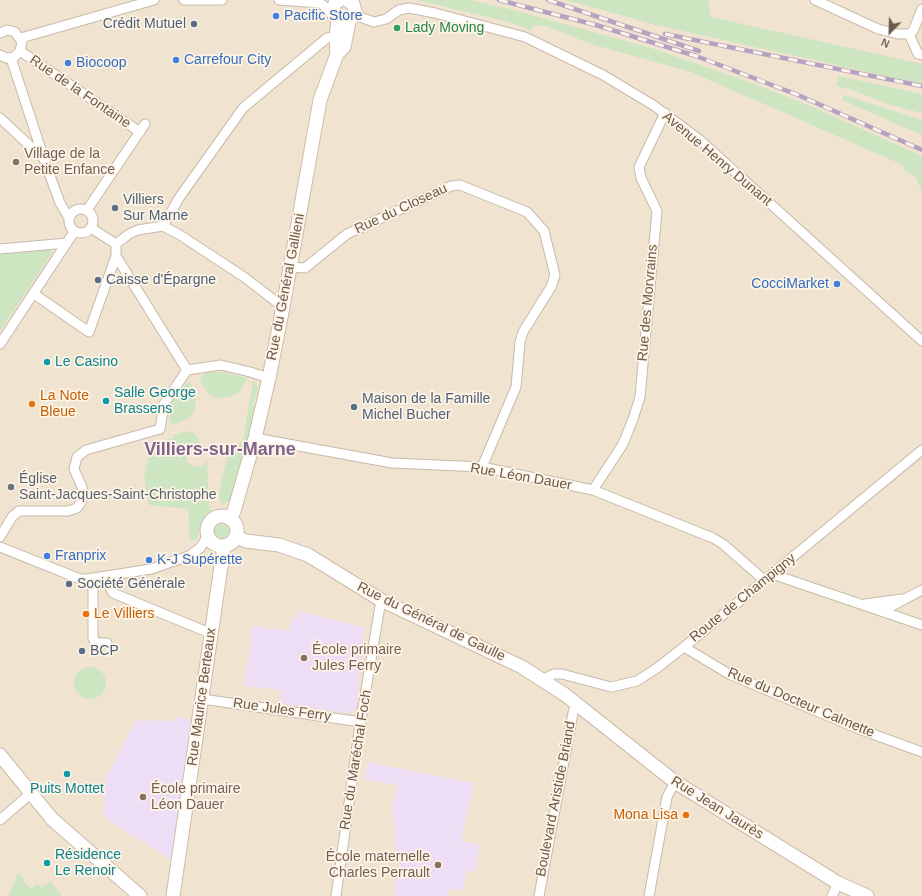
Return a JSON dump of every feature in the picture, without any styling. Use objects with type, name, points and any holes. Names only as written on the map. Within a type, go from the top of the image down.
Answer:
[{"type":"main road","points":[[340,0],[335,3],[348,11]]},
{"type":"main road","name":"Rue du Général Gallieni","points":[[230,519],[234,511],[255,438],[268,378],[283,307],[320,100],[337,54],[336,37],[348,11]]},
{"type":"main road","name":"Rue du Général Gallieni","points":[[337,54],[344,47],[348,11]]},
{"type":"main road","points":[[218,517],[230,519],[236,526],[236,537],[232,542],[224,546],[214,544],[208,536],[207,530],[212,520],[218,517]]},
{"type":"main road","name":"Rue du Général de Gaulle","points":[[236,537],[246,542],[279,545],[308,555],[381,600],[483,647],[543,679],[576,704]]},
{"type":"main road","name":"Rue Maurice Berteaux","points":[[173,896],[224,546]]},
{"type":"main road","name":"Rue Jean Jaurès","points":[[576,704],[675,782],[838,883],[867,896]]},
{"type":"main road","points":[[0,756],[30,794],[59,827],[140,896]]},
{"type":"street","points":[[21,38],[154,0]]},
{"type":"street","points":[[184,0],[222,0]]},
{"type":"street","name":"Avenue Henry Dunant","points":[[279,0],[320,3],[348,11],[374,22],[386,19],[399,10],[409,8],[435,13],[525,37],[603,75],[665,113],[700,140],[922,341]]},
{"type":"street","points":[[815,0],[878,29],[898,34],[909,34]]},
{"type":"street","points":[[909,34],[915,26],[922,9]]},
{"type":"street","points":[[1,29],[11,30],[21,38],[22,47],[20,51],[11,58]]},
{"type":"street","points":[[909,34],[918,54],[922,55]]},
{"type":"street","points":[[163,226],[179,198],[243,108],[327,38],[336,37]]},
{"type":"street","name":"Rue de la Fontaine","points":[[20,51],[142,128],[87,210]]},
{"type":"street","points":[[0,55],[11,58]]},
{"type":"street","points":[[0,344],[67,243],[73,230],[69,213],[60,203],[43,159],[11,58]]},
{"type":"street","name":"Rue des Morvrains","points":[[593,490],[623,444],[634,418],[640,396],[656,211],[641,178],[639,167],[665,113]]},
{"type":"street","points":[[0,118],[29,143],[43,159]]},
{"type":"street","name":"Rue du Closeau","points":[[290,267],[305,268],[347,234],[451,186],[460,185],[527,212],[544,231],[555,275],[550,287],[523,332],[520,342],[516,387],[482,467]]},
{"type":"street","points":[[69,213],[80,209],[87,210],[94,220],[91,228],[82,234],[73,230]]},
{"type":"street","points":[[116,244],[128,234],[138,230],[163,226],[244,276],[283,307]]},
{"type":"street","points":[[91,228],[116,244]]},
{"type":"street","points":[[54,243],[66,238],[73,230]]},
{"type":"street","points":[[0,248],[67,243]]},
{"type":"street","points":[[34,294],[90,332],[116,256],[116,244]]},
{"type":"street","points":[[116,256],[187,370]]},
{"type":"street","points":[[0,537],[16,512],[28,510],[51,512],[68,511],[77,508],[83,499],[82,487],[74,469],[78,458],[86,450],[150,434],[160,429],[164,404],[187,370],[221,365],[268,378]]},
{"type":"street","name":"Rue Léon Dauer","points":[[255,438],[392,463],[482,467],[593,490],[713,538],[723,544],[764,580]]},
{"type":"street","name":"Route de Champigny","points":[[543,679],[554,674],[562,674],[611,687],[636,681],[657,668],[684,647],[922,450]]},
{"type":"street","points":[[0,548],[80,579],[104,577],[151,569],[188,556],[200,548],[208,536]]},
{"type":"street","points":[[772,574],[922,624]]},
{"type":"street","points":[[104,577],[113,593],[212,634]]},
{"type":"street","points":[[93,578],[93,638],[96,643],[106,644]]},
{"type":"street","points":[[863,604],[890,603],[922,590]]},
{"type":"street","name":"Rue du Maréchal Foch","points":[[336,896],[361,722],[381,600]]},
{"type":"street","points":[[879,610],[890,603]]},
{"type":"street","points":[[890,603],[900,617]]},
{"type":"street","name":"Rue du Docteur Calmette","points":[[684,647],[729,674],[859,729],[922,752]]},
{"type":"street","name":"Rue Jules Ferry","points":[[202,699],[361,722]]},
{"type":"street","name":"Boulevard Aristide Briand","points":[[539,896],[571,720],[576,704]]},
{"type":"street","points":[[649,896],[667,797],[675,782]]},
{"type":"street","points":[[0,820],[30,794]]},
{"type":"street","points":[[832,896],[838,883]]},
{"type":"shaded area","points":[[0,0],[922,0],[922,896],[0,896]]},
{"type":"shaded area","name":"École primaire Jules Ferry","points":[[299,611],[364,628],[356,709],[349,713],[279,703],[281,690],[244,686],[253,626],[289,631],[292,618],[297,619]]},
{"type":"shaded area","name":"École primaire Léon Dauer","points":[[176,717],[194,719],[173,861],[108,820],[103,815],[106,778],[136,720],[176,721]]},
{"type":"shaded area","points":[[367,762],[474,783],[461,841],[480,845],[475,872],[467,870],[463,891],[449,889],[448,896],[393,896],[400,861],[395,842],[392,808],[397,785],[364,779]]},
{"type":"green space","points":[[417,0],[470,0],[513,10],[651,48],[741,79],[806,104],[922,156],[922,192],[915,176],[907,172],[901,164],[691,72],[591,44],[546,26],[534,25],[531,30],[509,22]]},
{"type":"green space","points":[[566,0],[708,0],[711,17],[922,64],[922,84],[656,25]]},
{"type":"green space","points":[[838,76],[922,94],[922,113],[887,104],[853,90],[836,86]]},
{"type":"green space","points":[[844,95],[922,120],[922,135],[842,100]]},
{"type":"green space","points":[[49,248],[52,253],[0,331],[0,254]]},
{"type":"green space","points":[[223,372],[248,378],[239,392],[230,397],[215,398],[209,394],[200,382],[203,374]]},
{"type":"green space","points":[[253,380],[258,387],[253,406],[258,406],[236,491],[230,501],[221,505],[219,498],[221,482],[229,452],[243,440]]},
{"type":"green space","points":[[190,381],[196,398],[195,410],[188,419],[171,425],[167,410],[180,389]]},
{"type":"green space","points":[[186,431],[194,433],[198,438],[202,449],[194,445],[190,449],[186,459],[188,463],[192,466],[200,467],[207,460],[209,505],[211,511],[205,515],[196,540],[190,541],[188,509],[149,505],[144,476],[152,443],[174,438],[174,435]]},
{"type":"green space","points":[[221,524],[228,529],[229,532],[224,539],[221,540],[214,535],[213,532],[218,525]]},
{"type":"green space","points":[[87,667],[93,667],[102,671],[106,683],[102,695],[93,699],[87,699],[78,695],[74,686],[74,680],[78,671]]},
{"type":"green space","points":[[18,872],[24,879],[23,881],[31,889],[37,884],[42,888],[50,881],[62,896],[9,896]]},
{"type":"railway","points":[[499,0],[596,25],[696,56],[798,95],[922,150]]},
{"type":"railway","points":[[548,0],[699,51]]},
{"type":"railway","points":[[665,34],[922,86]]},
{"type":"place","name":"Pacific Store","points":[[276,16]]},
{"type":"place","name":"Crédit Mutuel","points":[[194,24]]},
{"type":"place","name":"Lady Moving","points":[[397,28]]},
{"type":"place","name":"Carrefour City","points":[[176,60]]},
{"type":"place","name":"Biocoop","points":[[68,63]]},
{"type":"place","name":"Village de la Petite Enfance","points":[[16,162]]},
{"type":"place","name":"Villiers Sur Marne","points":[[115,208]]},
{"type":"place","name":"Caisse d'Épargne","points":[[98,280]]},
{"type":"place","name":"CocciMarket","points":[[837,284]]},
{"type":"place","name":"Le Casino","points":[[47,362]]},
{"type":"place","name":"Salle George Brassens","points":[[106,401]]},
{"type":"place","name":"La Note Bleue","points":[[32,404]]},
{"type":"place","name":"Maison de la Famille Michel Bucher","points":[[354,407]]},
{"type":"place","name":"Église Saint-Jacques-Saint-Christophe","points":[[11,487]]},
{"type":"place","name":"Franprix","points":[[47,556]]},
{"type":"place","name":"K-J Supérette","points":[[149,560]]},
{"type":"place","name":"Société Générale","points":[[69,584]]},
{"type":"place","name":"Le Villiers","points":[[86,614]]},
{"type":"place","name":"BCP","points":[[82,651]]},
{"type":"place","name":"École primaire Jules Ferry","points":[[304,658]]},
{"type":"place","name":"Puits Mottet","points":[[67,774]]},
{"type":"place","name":"École primaire Léon Dauer","points":[[143,797]]},
{"type":"place","name":"Mona Lisa","points":[[686,815]]},
{"type":"place","name":"Résidence Le Renoir","points":[[47,863]]},
{"type":"place","name":"École maternelle Charles Perrault","points":[[438,865]]},
{"type":"district","name":"Villiers-sur-Marne","points":[[220,450]]}]
